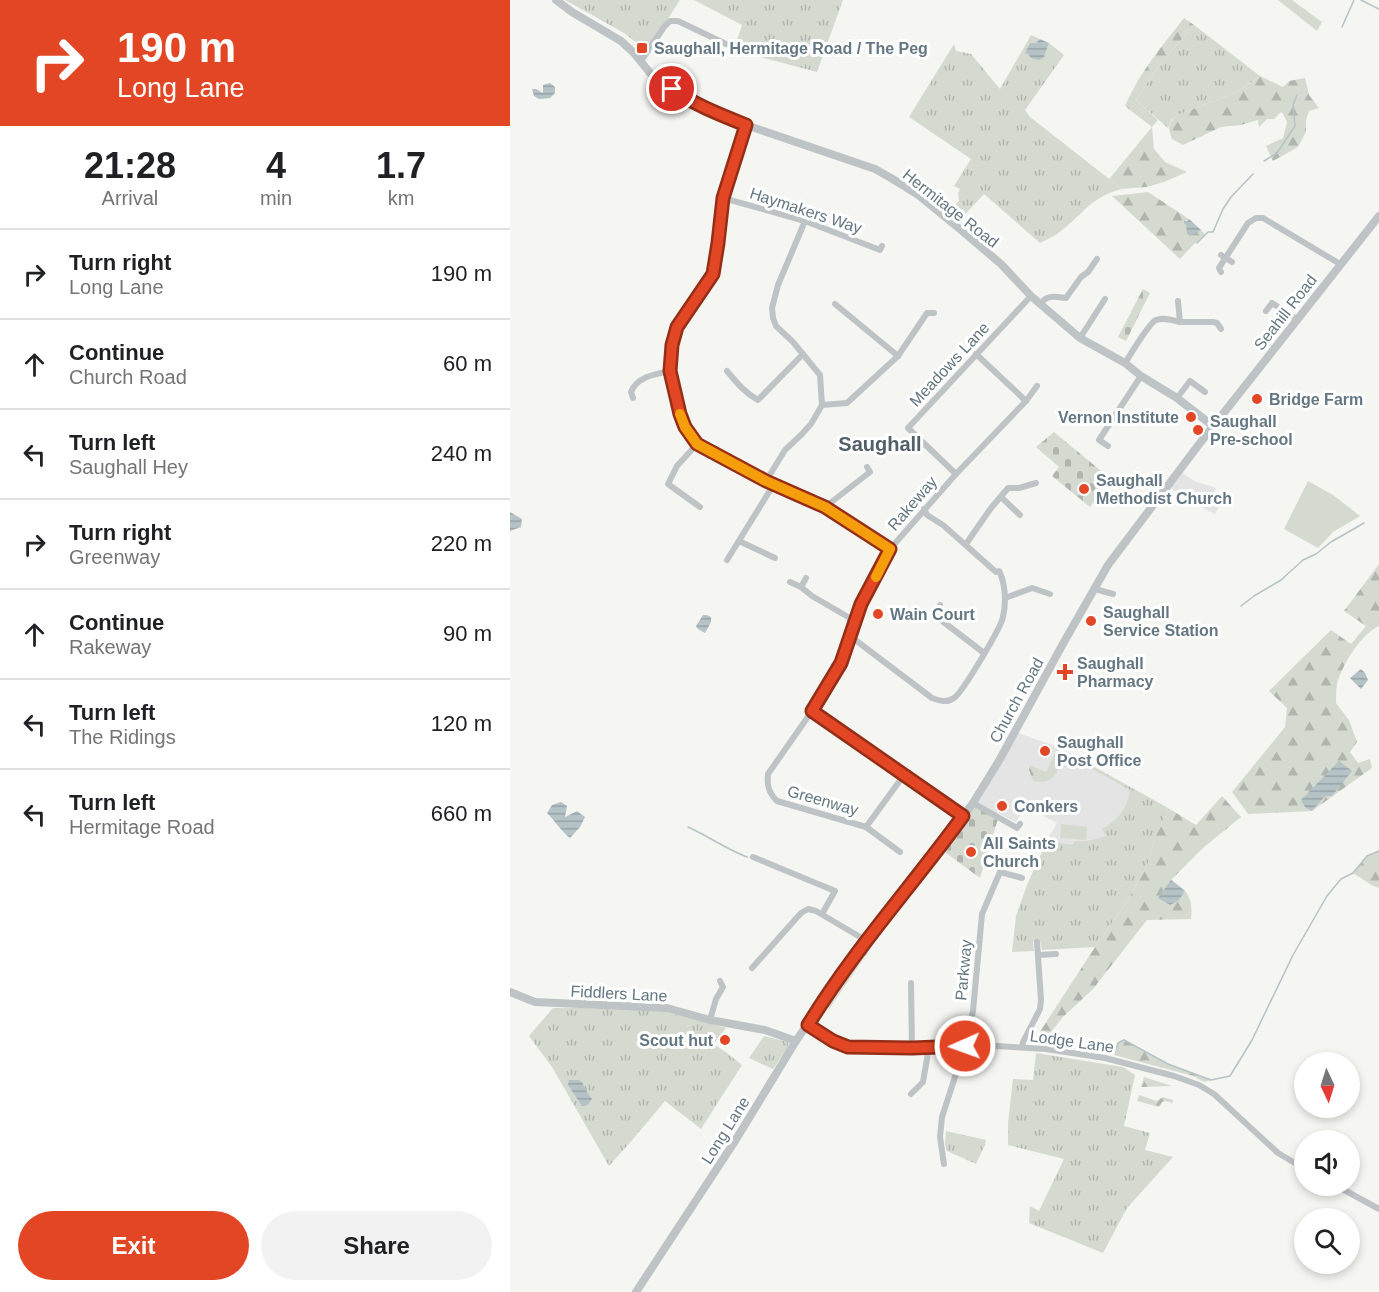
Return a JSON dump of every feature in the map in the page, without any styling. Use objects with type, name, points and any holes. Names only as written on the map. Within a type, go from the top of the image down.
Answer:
[{"type":"street","name":"Hermitage Road","points":[[556,0],[621,41],[650,73],[685,98],[746,125],[875,169],[917,194],[1001,264],[1031,296],[1080,338],[1125,363],[1141,376],[1177,398],[1213,426]]},
{"type":"street","points":[[641,62],[670,21],[678,21],[726,44]]},
{"type":"street","points":[[746,125],[723,198],[713,274],[677,327],[672,345],[670,371],[680,414],[685,427],[697,444],[766,481],[825,507],[890,549]]},
{"type":"street","name":"Haymakers Way","points":[[723,198],[805,221],[880,250]]},
{"type":"street","name":"Seahill Road","points":[[1213,426],[1379,216]]},
{"type":"street","points":[[1218,268],[1248,223],[1256,218],[1263,218],[1340,264]]},
{"type":"street","points":[[766,481],[784,450],[811,424],[822,405],[820,375],[793,342],[776,326],[772,308],[778,285],[805,221]]},
{"type":"street","points":[[1041,304],[1046,297],[1066,298],[1097,259]]},
{"type":"street","name":"Meadows Lane","points":[[956,474],[908,428],[1031,296]]},
{"type":"street","points":[[1080,338],[1105,299]]},
{"type":"street","points":[[1178,301],[1180,322]]},
{"type":"street","points":[[1266,311],[1272,303],[1298,320]]},
{"type":"street","points":[[835,304],[898,356]]},
{"type":"street","points":[[822,405],[847,403],[898,356],[928,311]]},
{"type":"street","points":[[1125,363],[1154,321],[1162,319],[1180,322],[1205,321],[1219,326],[1219,315]]},
{"type":"street","points":[[758,400],[803,354]]},
{"type":"street","points":[[976,354],[1026,401]]},
{"type":"street","points":[[630,393],[633,386],[643,379],[670,371]]},
{"type":"street","points":[[728,371],[741,389],[758,400],[764,408]]},
{"type":"street","points":[[1108,446],[1096,438],[1141,376]]},
{"type":"street","points":[[1177,398],[1190,381],[1205,392]]},
{"type":"street","name":"Rakeway","points":[[849,640],[861,604],[890,549],[956,474],[1026,401],[1037,386]]},
{"type":"street","name":"Church Road","points":[[836,982],[973,803],[1108,565],[1213,426]]},
{"type":"street","points":[[696,507],[668,484],[677,465],[697,444]]},
{"type":"street","points":[[825,507],[871,472]]},
{"type":"street","points":[[966,544],[1008,488],[1019,488],[1036,483]]},
{"type":"street","points":[[727,560],[774,484]]},
{"type":"street","points":[[1003,495],[1020,515]]},
{"type":"street","points":[[849,640],[932,698],[940,701],[954,698],[961,692],[984,653],[1002,621],[1005,598],[999,571],[996,572],[943,525],[927,515],[924,509]]},
{"type":"street","points":[[740,541],[765,556],[775,558]]},
{"type":"street","points":[[801,587],[806,578]]},
{"type":"street","points":[[790,582],[855,621]]},
{"type":"street","points":[[1005,598],[1032,588],[1050,594]]},
{"type":"street","points":[[1095,589],[1113,594]]},
{"type":"street","points":[[940,606],[934,620],[984,653]]},
{"type":"street","name":"Greenway","points":[[849,640],[841,663],[812,711],[768,774],[767,786],[777,801],[866,827],[900,852]]},
{"type":"street","points":[[812,711],[963,816]]},
{"type":"street","name":"Greenway","points":[[866,827],[904,775]]},
{"type":"street","points":[[973,803],[1017,828]]},
{"type":"street","points":[[753,857],[838,891],[822,914]]},
{"type":"street","name":"Parkway","points":[[944,1164],[940,1137],[942,1118],[965,1046],[973,1011],[982,914],[1000,872],[1022,878]]},
{"type":"street","points":[[752,968],[803,911],[808,909],[816,910],[867,941]]},
{"type":"street","points":[[1022,1047],[1041,1009],[1036,942]]},
{"type":"street","points":[[1038,955],[1056,954]]},
{"type":"street","name":"Long Lane","points":[[636,1292],[735,1141],[795,1041],[836,982]]},
{"type":"street","points":[[710,1020],[722,984],[732,990]]},
{"type":"street","points":[[912,1048],[911,986],[920,988]]},
{"type":"street","name":"Fiddlers Lane","points":[[510,992],[535,1002],[667,1008],[710,1020],[765,1030],[795,1041]]},
{"type":"street","name":"Lodge Lane","points":[[808,1025],[833,1041],[848,1047],[1022,1047],[1090,1055],[1163,1073],[1206,1088],[1278,1153],[1294,1162]]},
{"type":"street","points":[[911,1094],[923,1083],[929,1047]]},
{"type":"street","points":[[1355,1196],[1379,1209]]},
{"type":"shaded area","points":[[1040,39],[1049,43],[1044,57],[1039,60],[1031,58],[1025,53],[1030,43],[1036,43]]},
{"type":"shaded area","points":[[550,83],[555,87],[555,93],[550,98],[539,99],[534,96],[532,89],[543,93],[543,85]]},
{"type":"shaded area","points":[[1189,219],[1201,230],[1191,235],[1187,234],[1184,221],[1187,222]]},
{"type":"shaded area","points":[[1183,473],[1194,481],[1216,488],[1210,502],[1219,506],[1215,514],[1184,498],[1171,488]]},
{"type":"shaded area","points":[[510,512],[522,519],[521,527],[510,531]]},
{"type":"shaded area","points":[[703,615],[711,617],[705,633],[696,626]]},
{"type":"shaded area","points":[[1361,669],[1368,680],[1361,689],[1350,678]]},
{"type":"shaded area","points":[[1018,733],[1058,747],[1168,808],[1154,841],[1148,863],[1031,877],[1057,823],[1025,806],[1016,822],[977,803]]},
{"type":"shaded area","points":[[1339,761],[1352,771],[1332,796],[1325,796],[1312,811],[1305,807],[1301,800]]},
{"type":"shaded area","points":[[561,802],[567,806],[565,817],[577,811],[585,817],[570,838],[547,813],[552,805]]},
{"type":"shaded area","points":[[1171,880],[1185,891],[1179,900],[1170,905],[1158,898]]},
{"type":"shaded area","points":[[569,1080],[582,1082],[592,1099],[588,1105],[582,1106],[568,1085]]},
{"type":"green space","points":[[565,0],[680,0],[647,51],[624,33]]},
{"type":"green space","points":[[694,0],[843,0],[817,72],[734,50],[742,25]]},
{"type":"green space","points":[[1278,0],[1292,0],[1322,22],[1317,31]]},
{"type":"green space","points":[[1184,18],[1194,25],[1157,68],[1136,100],[1158,120],[1152,127],[1125,106],[1144,71]]},
{"type":"green space","points":[[1194,25],[1260,76],[1239,91],[1178,115],[1171,120],[1168,128],[1136,100],[1157,68]]},
{"type":"green space","points":[[1031,35],[1040,39],[1037,43],[1044,57],[1049,43],[1064,55],[1025,110],[1030,117],[1122,189],[1095,201],[1059,233],[1040,243],[984,194],[958,222],[947,214],[959,201],[960,189],[954,186],[971,159],[909,117],[954,44],[956,51],[971,54],[1000,89]]},
{"type":"green space","points":[[1260,76],[1283,87],[1289,81],[1305,78],[1309,95],[1319,108],[1309,111],[1306,132],[1298,147],[1273,161],[1266,146],[1283,138],[1287,122],[1281,112],[1274,119],[1267,119],[1259,127],[1258,120],[1221,127],[1183,145],[1172,139],[1169,126],[1178,115],[1239,91]]},
{"type":"green space","points":[[1152,127],[1154,149],[1165,162],[1187,172],[1146,187],[1122,189],[1109,179]]},
{"type":"green space","points":[[1148,192],[1189,219],[1205,234],[1180,259],[1112,196]]},
{"type":"green space","points":[[1143,289],[1150,293],[1126,341],[1118,337]]},
{"type":"green space","points":[[1054,432],[1106,475],[1099,483],[1099,494],[1090,507],[1052,476],[1059,467],[1036,447]]},
{"type":"green space","points":[[1308,481],[1333,495],[1360,516],[1333,532],[1318,548],[1284,529]]},
{"type":"green space","points":[[1379,564],[1379,626],[1372,630],[1353,651],[1340,676],[1336,694],[1336,703],[1349,720],[1357,742],[1350,752],[1358,763],[1370,759],[1372,768],[1312,811],[1248,814],[1232,792],[1285,727],[1287,708],[1269,691],[1331,630],[1351,644],[1366,626],[1344,611]]},
{"type":"green space","points":[[1058,747],[1089,764],[1087,766],[1065,755],[1051,779],[1041,782],[1033,781],[1029,770],[1030,765],[1046,772]]},
{"type":"green space","points":[[1089,764],[1168,808],[1154,841],[1148,863],[1128,900],[1095,947],[1042,950],[1040,941],[1033,942],[1034,951],[1012,952],[1016,916],[1047,841],[1073,845],[1074,841],[1106,836],[1102,829],[1118,817],[1124,809],[1130,790],[1087,766]]},
{"type":"green space","points":[[1222,796],[1241,817],[1203,848],[1171,880],[1186,892],[1191,906],[1191,919],[1147,920],[1093,989],[1063,1017],[1042,1046],[1034,1041],[1128,900],[1148,863],[1154,841],[1168,808],[1196,825]]},
{"type":"green space","points":[[974,806],[998,819],[980,878],[942,850]]},
{"type":"green space","points":[[1061,824],[1087,827],[1086,840],[1060,838]]},
{"type":"green space","points":[[1379,851],[1379,888],[1353,873],[1367,856]]},
{"type":"green space","points":[[897,910],[829,1009],[827,1006],[841,982]]},
{"type":"green space","points":[[553,1008],[663,1011],[726,1028],[713,1044],[742,1065],[701,1129],[665,1101],[609,1166],[552,1067],[529,1036]]},
{"type":"green space","points":[[764,1036],[788,1042],[789,1046],[773,1069],[749,1058]]},
{"type":"green space","points":[[1124,1040],[1168,1064],[1211,1080],[1204,1082],[1193,1076],[1114,1055],[1118,1043]]},
{"type":"green space","points":[[1036,1053],[1123,1067],[1135,1075],[1124,1126],[1150,1133],[1145,1150],[1173,1157],[1127,1208],[1103,1253],[1029,1223],[1030,1206],[1039,1211],[1064,1159],[1008,1145],[1013,1079],[1033,1080]]},
{"type":"green space","points":[[1144,1077],[1172,1086],[1141,1087]]},
{"type":"green space","points":[[1139,1095],[1157,1101],[1163,1097],[1173,1100],[1173,1103],[1165,1101],[1159,1107],[1137,1101]]},
{"type":"green space","points":[[946,1131],[986,1140],[976,1164],[947,1151]]},
{"type":"waterway","points":[[1342,27],[1354,0]]},
{"type":"waterway","points":[[1361,0],[1379,9]]},
{"type":"waterway","points":[[1264,161],[1277,153],[1295,126],[1293,105],[1297,95]]},
{"type":"waterway","points":[[1197,243],[1208,232],[1213,232],[1231,197],[1253,174]]},
{"type":"waterway","points":[[1241,606],[1281,580],[1303,560],[1364,523]]},
{"type":"waterway","points":[[688,827],[747,857]]},
{"type":"waterway","points":[[1115,1052],[1118,1043],[1124,1040],[1168,1064],[1211,1080],[1230,1076],[1252,1040],[1293,955],[1327,896],[1341,879],[1353,873],[1367,856],[1379,851]]},
{"type":"slow traffic","points":[[680,414],[685,427],[697,444],[766,481],[825,507],[890,549],[876,577]]},
{"type":"place","name":"Saughall, Hermitage Road / The Peg","points":[[642,48]]},
{"type":"place","name":"Bridge Farm","points":[[1257,399]]},
{"type":"place","name":"Vernon Institute","points":[[1191,417]]},
{"type":"place","name":"Saughall Pre-school","points":[[1198,430]]},
{"type":"place","name":"Saughall Methodist Church","points":[[1084,489]]},
{"type":"place","name":"Wain Court","points":[[878,614]]},
{"type":"place","name":"Saughall Service Station","points":[[1091,621]]},
{"type":"place","name":"Saughall Pharmacy","points":[[1065,672]]},
{"type":"place","name":"Saughall Post Office","points":[[1045,751]]},
{"type":"place","name":"Conkers","points":[[1002,806]]},
{"type":"place","name":"All Saints Church","points":[[971,852]]},
{"type":"place","name":"Scout hut","points":[[725,1040]]},
{"type":"district","name":"Saughall","points":[[880,444]]},
{"type":"route","points":[[672,89],[685,98],[746,125],[723,198],[713,274],[677,327],[672,345],[670,371],[685,427],[697,444],[766,481],[825,507],[890,549],[861,604],[841,663],[812,711],[963,816],[867,941],[808,1025],[833,1041],[848,1047],[965,1046]]}]
